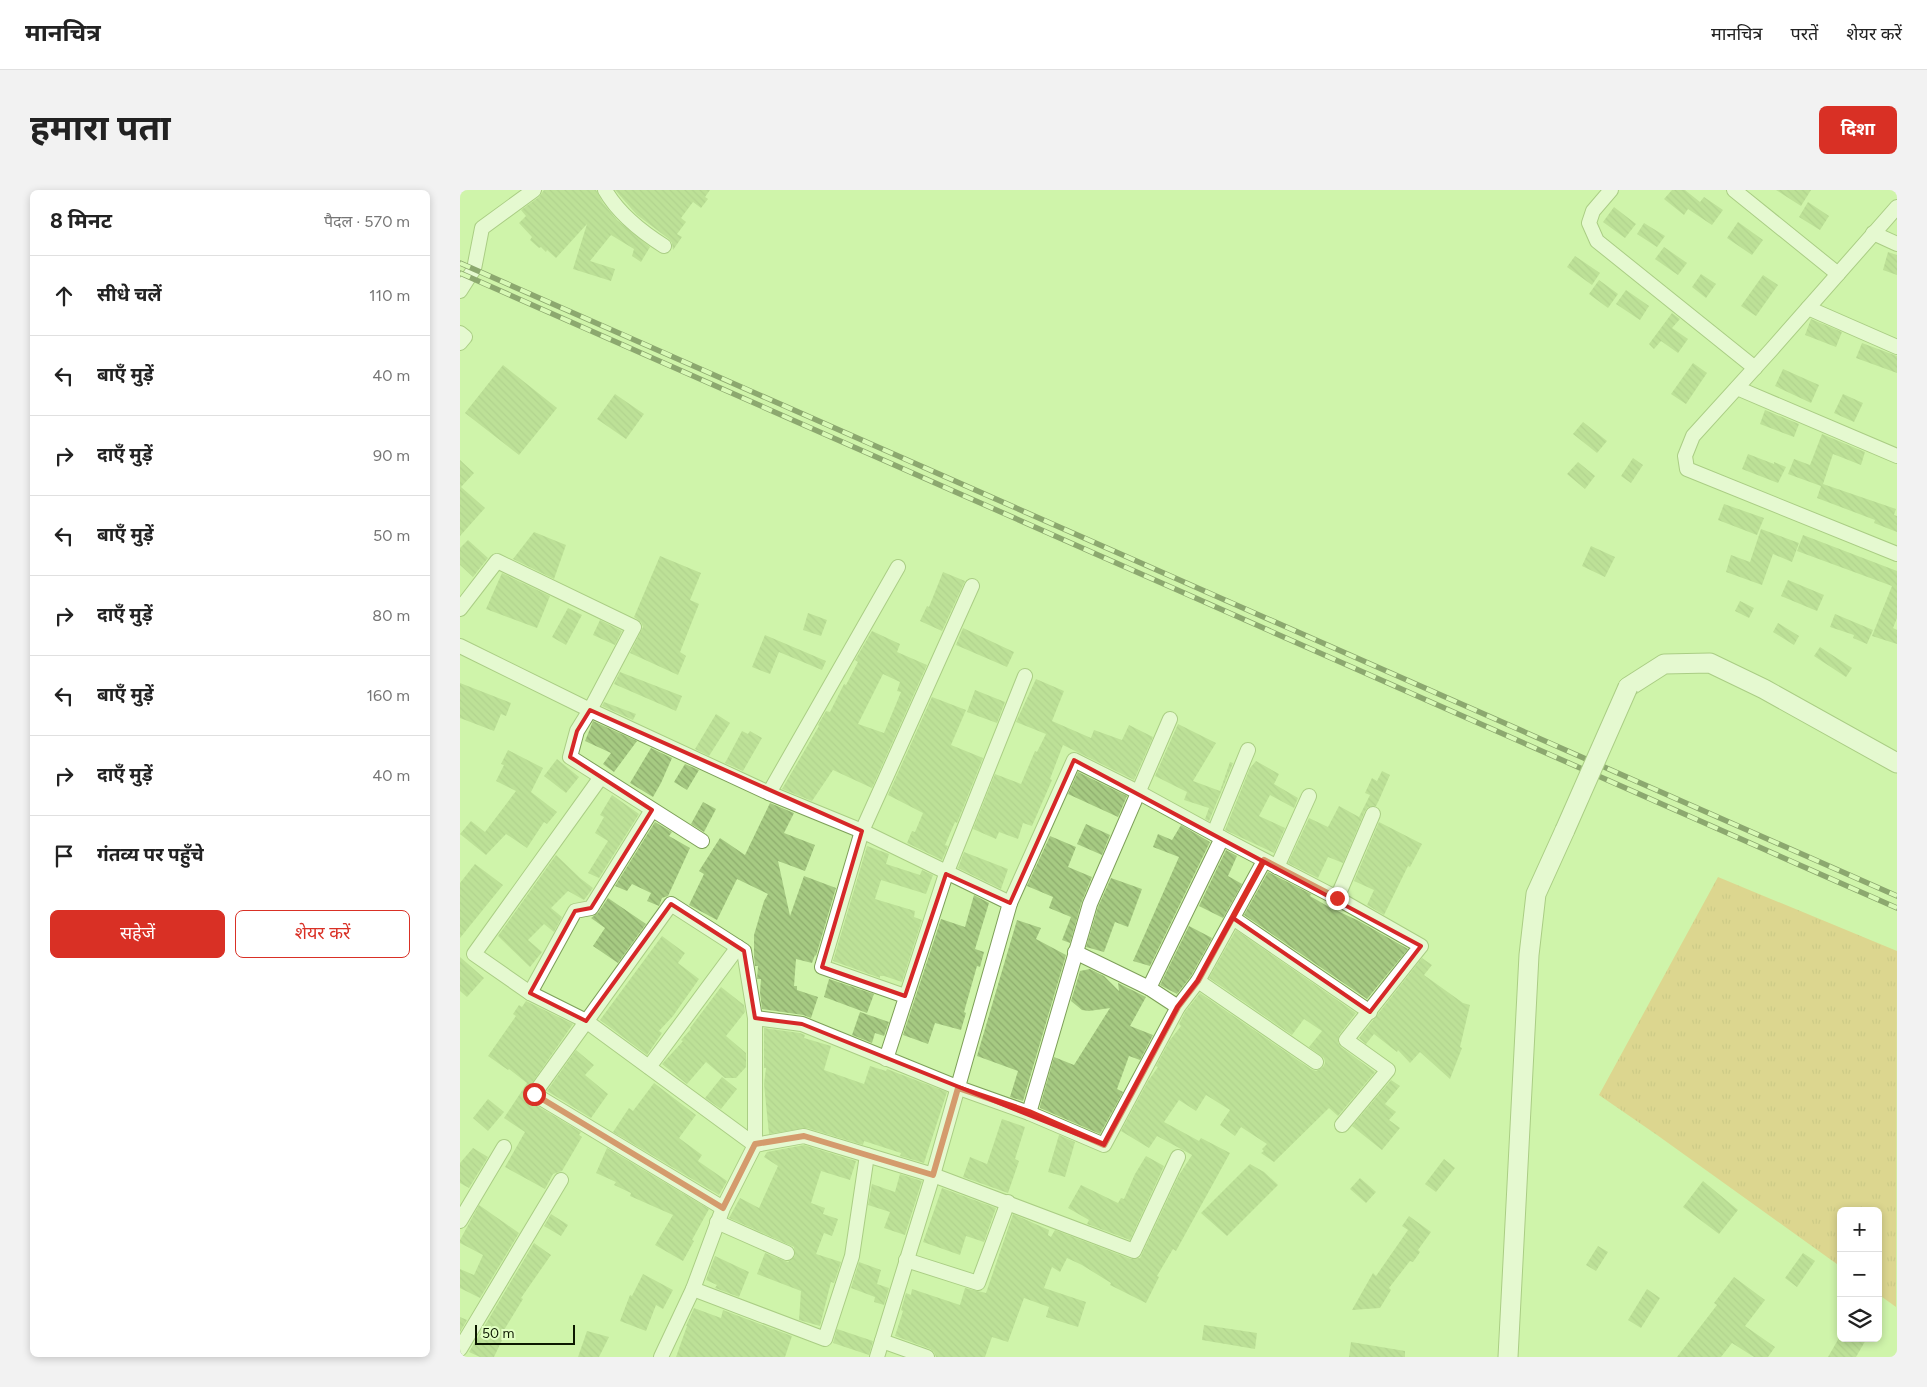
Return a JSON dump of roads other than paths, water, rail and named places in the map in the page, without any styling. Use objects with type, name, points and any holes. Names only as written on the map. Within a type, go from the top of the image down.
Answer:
[{"type":"main road","points":[[1508,1357],[1529,955],[1536,894],[1628,687],[1664,664],[1710,663],[1764,689],[1897,764]]},
{"type":"street","points":[[460,291],[474,269],[482,228],[534,190]]},
{"type":"street","points":[[1611,190],[1593,211],[1589,223],[1597,241],[1755,368]]},
{"type":"street","points":[[1734,190],[1838,274]]},
{"type":"street","points":[[609,192],[635,224],[664,246]]},
{"type":"street","points":[[1897,207],[1694,436],[1685,456],[1687,469],[1897,554]]},
{"type":"street","points":[[1873,233],[1897,244]]},
{"type":"street","points":[[1808,308],[1897,347]]},
{"type":"street","points":[[460,333],[464,337],[460,343]]},
{"type":"street","points":[[1737,388],[1897,456]]},
{"type":"street","points":[[460,609],[497,561],[634,627],[577,732],[570,757],[702,841]]},
{"type":"street","points":[[769,793],[898,567]]},
{"type":"street","points":[[905,996],[822,967],[862,831],[972,586]]},
{"type":"street","points":[[460,646],[590,710],[769,793],[862,831],[946,874],[1010,903]]},
{"type":"street","points":[[886,1059],[946,874],[1025,676]]},
{"type":"street","points":[[1029,1112],[1090,904],[1170,720]]},
{"type":"street","points":[[1150,988],[1218,836],[1248,750]]},
{"type":"street","points":[[877,1357],[933,1175],[1010,903],[1074,760],[1337,898],[1421,946],[1346,1040],[1388,1070],[1342,1125]]},
{"type":"street","points":[[601,777],[474,954],[530,993],[586,1021],[755,1144],[804,1136],[933,1175],[1134,1251],[1178,1157]]},
{"type":"street","points":[[755,1018],[802,1024],[958,1088],[1029,1112],[1104,1145],[1178,1007],[1198,981],[1233,918],[1271,864],[1309,796]]},
{"type":"street","points":[[530,993],[575,911],[592,908],[652,810]]},
{"type":"street","points":[[1337,898],[1373,814]]},
{"type":"street","points":[[661,1357],[693,1290],[723,1208],[755,1144],[755,1018],[744,951],[670,904],[534,1094],[723,1208]]},
{"type":"street","points":[[1233,918],[1370,1012]]},
{"type":"street","points":[[648,1067],[738,947]]},
{"type":"street","points":[[1075,952],[1150,988],[1178,1007]]},
{"type":"street","points":[[1198,981],[1316,1062]]},
{"type":"street","points":[[460,1221],[504,1147]]},
{"type":"street","points":[[693,1290],[825,1339],[852,1256],[868,1155]]},
{"type":"street","points":[[460,1349],[561,1180]]},
{"type":"street","points":[[906,1260],[978,1283],[1008,1202]]},
{"type":"street","points":[[717,1222],[787,1253]]},
{"type":"street","points":[[882,1341],[927,1357]]},
{"type":"railway","points":[[460,263],[1897,896]]},
{"type":"railway","points":[[460,273],[1897,908]]}]
